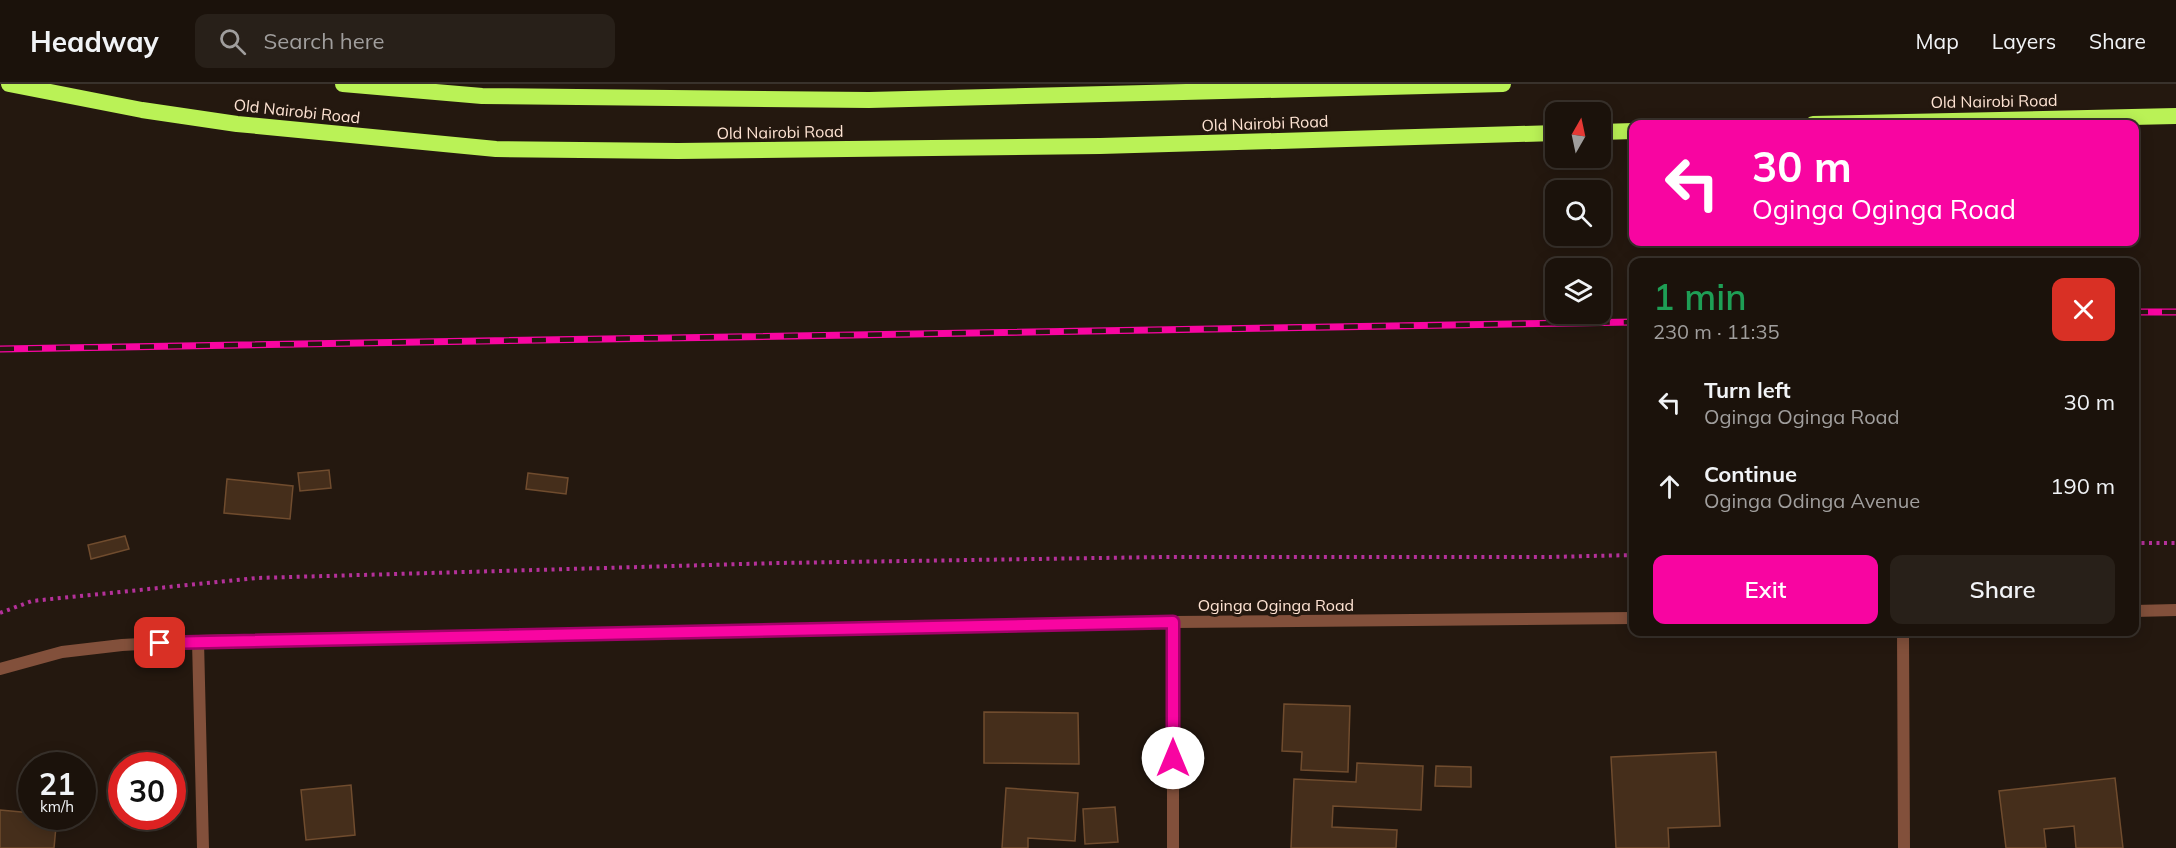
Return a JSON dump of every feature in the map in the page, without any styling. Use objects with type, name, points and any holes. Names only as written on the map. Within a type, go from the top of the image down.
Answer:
[{"type":"highway","name":"Old Nairobi Road","points":[[9,84],[142,111],[237,124],[496,149],[678,151],[1100,146],[1545,133]]},
{"type":"highway","name":"Old Nairobi Road","points":[[343,84],[868,100],[1503,84]]},
{"type":"highway","name":"Old Nairobi Road","points":[[1994,120],[2176,116]]},
{"type":"highway","points":[[1611,132],[1629,131]]},
{"type":"street","points":[[2139,611],[2176,610]]},
{"type":"street","name":"Oginga Oginga Road","points":[[0,669],[62,652],[122,645],[198,641],[1173,622],[1629,618]]},
{"type":"street","points":[[1173,622],[1173,848]]},
{"type":"street","points":[[1903,636],[1904,848]]},
{"type":"street","points":[[198,641],[203,848]]},
{"type":"path","points":[[2139,543],[2176,543]]},
{"type":"path","points":[[0,613],[32,602],[256,578],[778,562],[1629,555]]},
{"type":"building","points":[[329,470],[331,488],[300,491],[298,473]]},
{"type":"building","points":[[528,473],[568,478],[566,494],[526,489]]},
{"type":"building","points":[[227,479],[293,486],[290,519],[224,513]]},
{"type":"building","points":[[125,536],[129,549],[91,559],[88,545]]},
{"type":"building","points":[[1284,704],[1350,706],[1348,772],[1301,770],[1302,752],[1282,751]]},
{"type":"building","points":[[984,712],[1078,713],[1079,764],[984,763]]},
{"type":"building","points":[[1716,752],[1720,826],[1668,828],[1669,848],[1616,848],[1611,757]]},
{"type":"building","points":[[1357,763],[1423,766],[1421,810],[1333,806],[1332,827],[1397,830],[1396,848],[1291,848],[1294,779],[1356,782]]},
{"type":"building","points":[[1436,766],[1471,767],[1471,787],[1435,786]]},
{"type":"building","points":[[2115,778],[2123,848],[2076,848],[2074,826],[2044,829],[2046,848],[2006,848],[1999,791]]},
{"type":"building","points":[[351,785],[355,835],[306,840],[301,790]]},
{"type":"building","points":[[1006,788],[1078,793],[1075,841],[1028,838],[1028,848],[1002,848]]},
{"type":"building","points":[[1115,807],[1118,842],[1085,844],[1083,809]]},
{"type":"building","points":[[0,810],[18,812],[18,830],[56,830],[54,848],[0,848]]},
{"type":"railway","points":[[2139,312],[2176,312]]},
{"type":"railway","points":[[0,349],[1629,322]]},
{"type":"route","points":[[160,643],[1173,622],[1173,758]]}]
